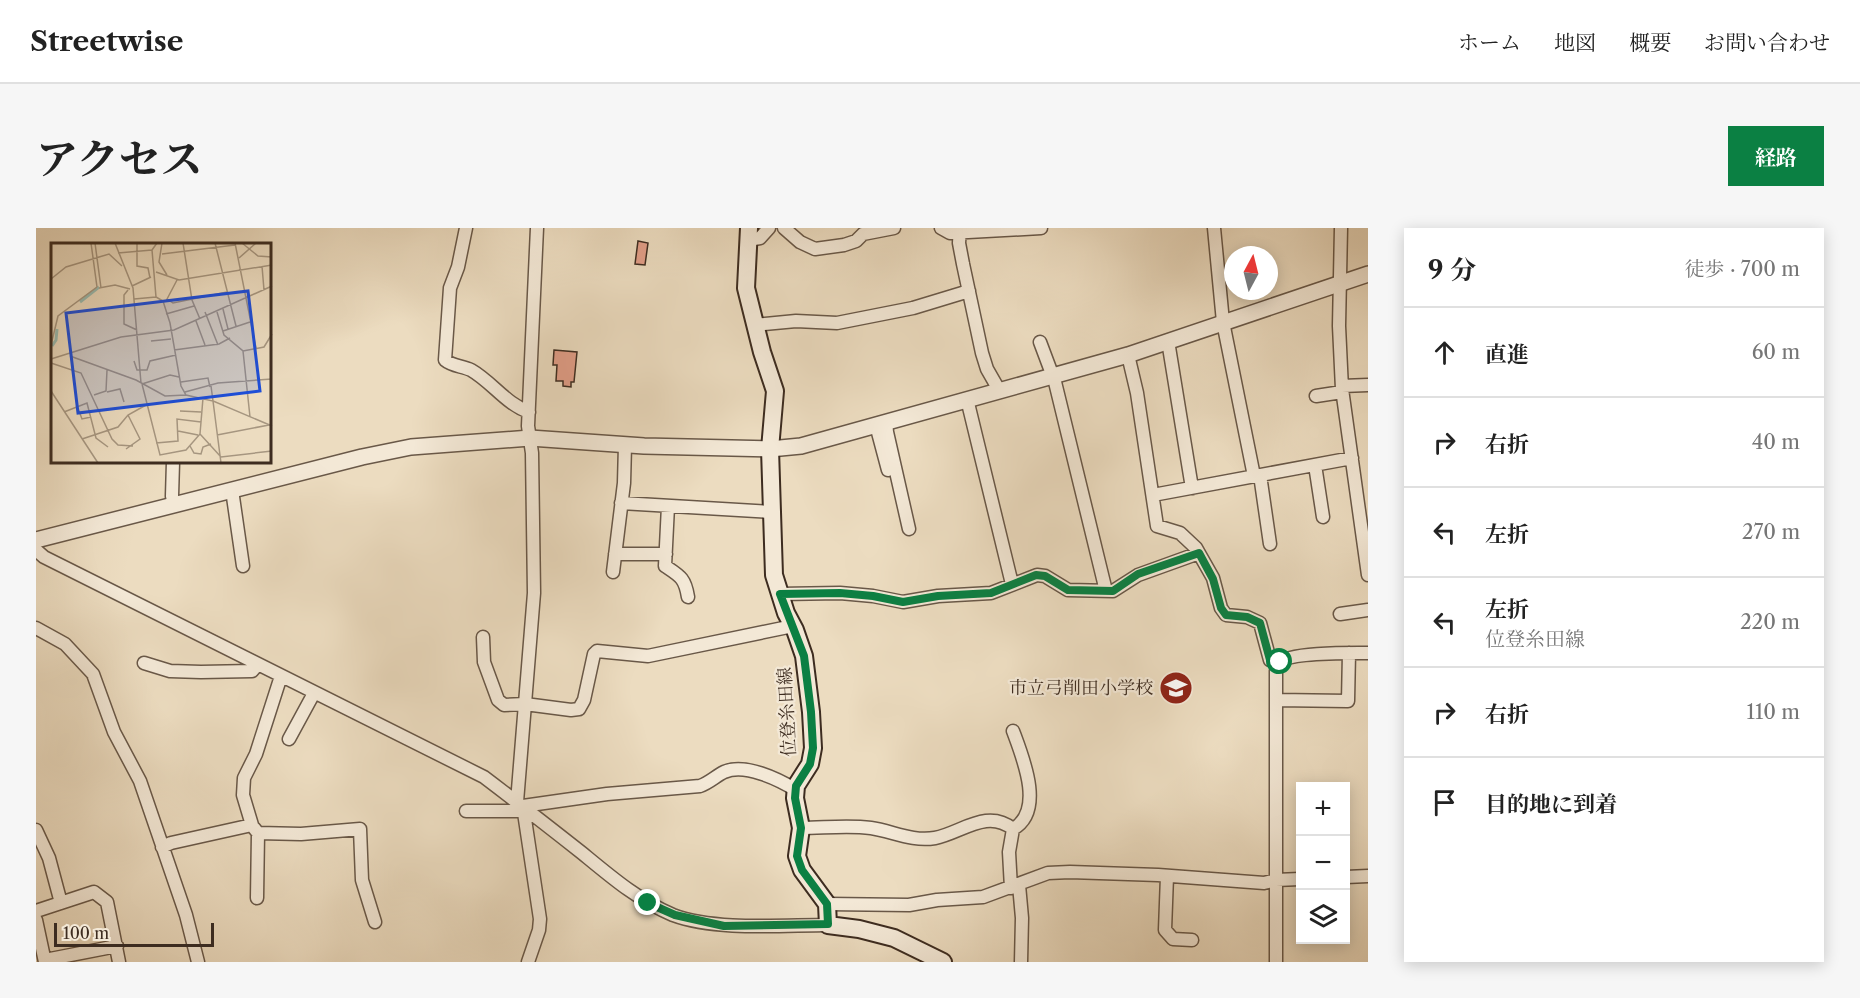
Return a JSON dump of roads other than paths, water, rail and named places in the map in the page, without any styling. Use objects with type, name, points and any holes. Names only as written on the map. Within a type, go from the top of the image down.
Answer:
[{"type":"main road","name":"位登糸田線","points":[[749,234],[746,288],[775,391],[770,449],[774,575],[786,613],[804,656],[811,712],[813,748],[810,764],[796,790]]},
{"type":"main road","points":[[796,790],[795,798],[801,828],[797,856],[802,870],[827,904],[828,924],[894,938],[943,962]]},
{"type":"street","points":[[466,228],[458,267],[450,288],[445,360],[474,372],[518,408],[529,412]]},
{"type":"street","points":[[529,961],[539,930],[540,919],[521,806],[525,704],[534,593],[532,453],[529,412],[537,228]]},
{"type":"street","points":[[749,234],[760,238],[769,228]]},
{"type":"street","points":[[784,228],[800,242],[815,249],[844,245],[856,241],[863,234],[894,228]]},
{"type":"street","points":[[941,228],[950,233],[960,230],[1041,228]]},
{"type":"street","points":[[1214,228],[1223,322],[1270,544]]},
{"type":"street","points":[[1341,228],[1339,326],[1342,389],[1368,575]]},
{"type":"street","points":[[960,230],[959,243],[981,353],[999,390]]},
{"type":"street","points":[[36,540],[364,456],[411,447],[530,438],[625,445],[770,449],[801,446],[1128,355],[1368,274]]},
{"type":"street","points":[[755,325],[796,321],[837,323],[858,320],[914,308],[969,291]]},
{"type":"street","points":[[1168,341],[1192,488]]},
{"type":"street","points":[[1040,342],[1055,382],[1106,591]]},
{"type":"street","points":[[1128,355],[1137,393],[1157,526],[1180,533],[1199,553],[1213,579],[1221,608],[1226,615],[1247,617],[1260,623],[1270,660],[1280,662]]},
{"type":"street","points":[[1317,396],[1368,385]]},
{"type":"street","points":[[967,399],[1012,584]]},
{"type":"street","points":[[881,424],[888,470]]},
{"type":"street","points":[[881,424],[886,432],[909,529]]},
{"type":"street","points":[[613,572],[625,445]]},
{"type":"street","points":[[1153,495],[1352,458]]},
{"type":"street","points":[[173,464],[174,505]]},
{"type":"street","points":[[1315,465],[1323,517]]},
{"type":"street","points":[[232,490],[243,566]]},
{"type":"street","points":[[621,503],[771,512]]},
{"type":"street","points":[[668,506],[665,566],[682,577],[688,597]]},
{"type":"street","points":[[36,550],[484,777],[624,887],[648,903],[675,915],[724,926],[828,924]]},
{"type":"street","points":[[780,594],[840,593],[903,602],[938,596],[991,593],[1036,575],[1045,576],[1068,590],[1113,591],[1138,574],[1199,553]]},
{"type":"street","points":[[615,554],[666,554]]},
{"type":"street","points":[[1340,614],[1368,610]]},
{"type":"street","points":[[483,637],[484,662],[498,700],[504,705],[525,704],[572,710],[579,709],[584,700],[594,654],[597,651],[648,656],[793,626]]},
{"type":"street","points":[[36,628],[65,644],[93,674],[114,732],[140,781],[186,915],[198,962]]},
{"type":"street","points":[[1277,700],[1348,701],[1349,653]]},
{"type":"street","points":[[1276,962],[1276,671],[1280,662],[1288,657],[1368,653]]},
{"type":"street","points":[[144,663],[170,671],[201,672],[252,671],[258,664]]},
{"type":"street","points":[[257,898],[255,829],[243,795],[244,778],[256,754],[281,676]]},
{"type":"street","points":[[289,739],[315,693]]},
{"type":"street","points":[[1014,731],[1030,796],[1026,816],[1013,829],[1009,852],[1022,918],[1021,962]]},
{"type":"street","points":[[466,811],[487,812],[615,793],[700,786],[724,772],[734,770],[753,772],[782,780],[796,790]]},
{"type":"street","points":[[801,828],[867,828],[924,840],[937,838],[988,820],[999,820],[1013,829]]},
{"type":"street","points":[[162,847],[181,840],[255,829],[301,834],[360,829],[362,880],[375,922]]},
{"type":"street","points":[[36,830],[49,858],[61,903]]},
{"type":"street","points":[[827,904],[909,905],[937,900],[983,897],[1048,873],[1167,876],[1264,883],[1296,879]]},
{"type":"street","points":[[1167,876],[1165,930],[1173,939],[1192,940]]},
{"type":"street","points":[[1350,877],[1368,876]]},
{"type":"street","points":[[36,911],[94,892],[103,897],[107,902],[119,962]]},
{"type":"street","points":[[36,920],[45,961],[117,946]]},
{"type":"place","name":"市立弓削田小学校","points":[[1176,688]]}]
